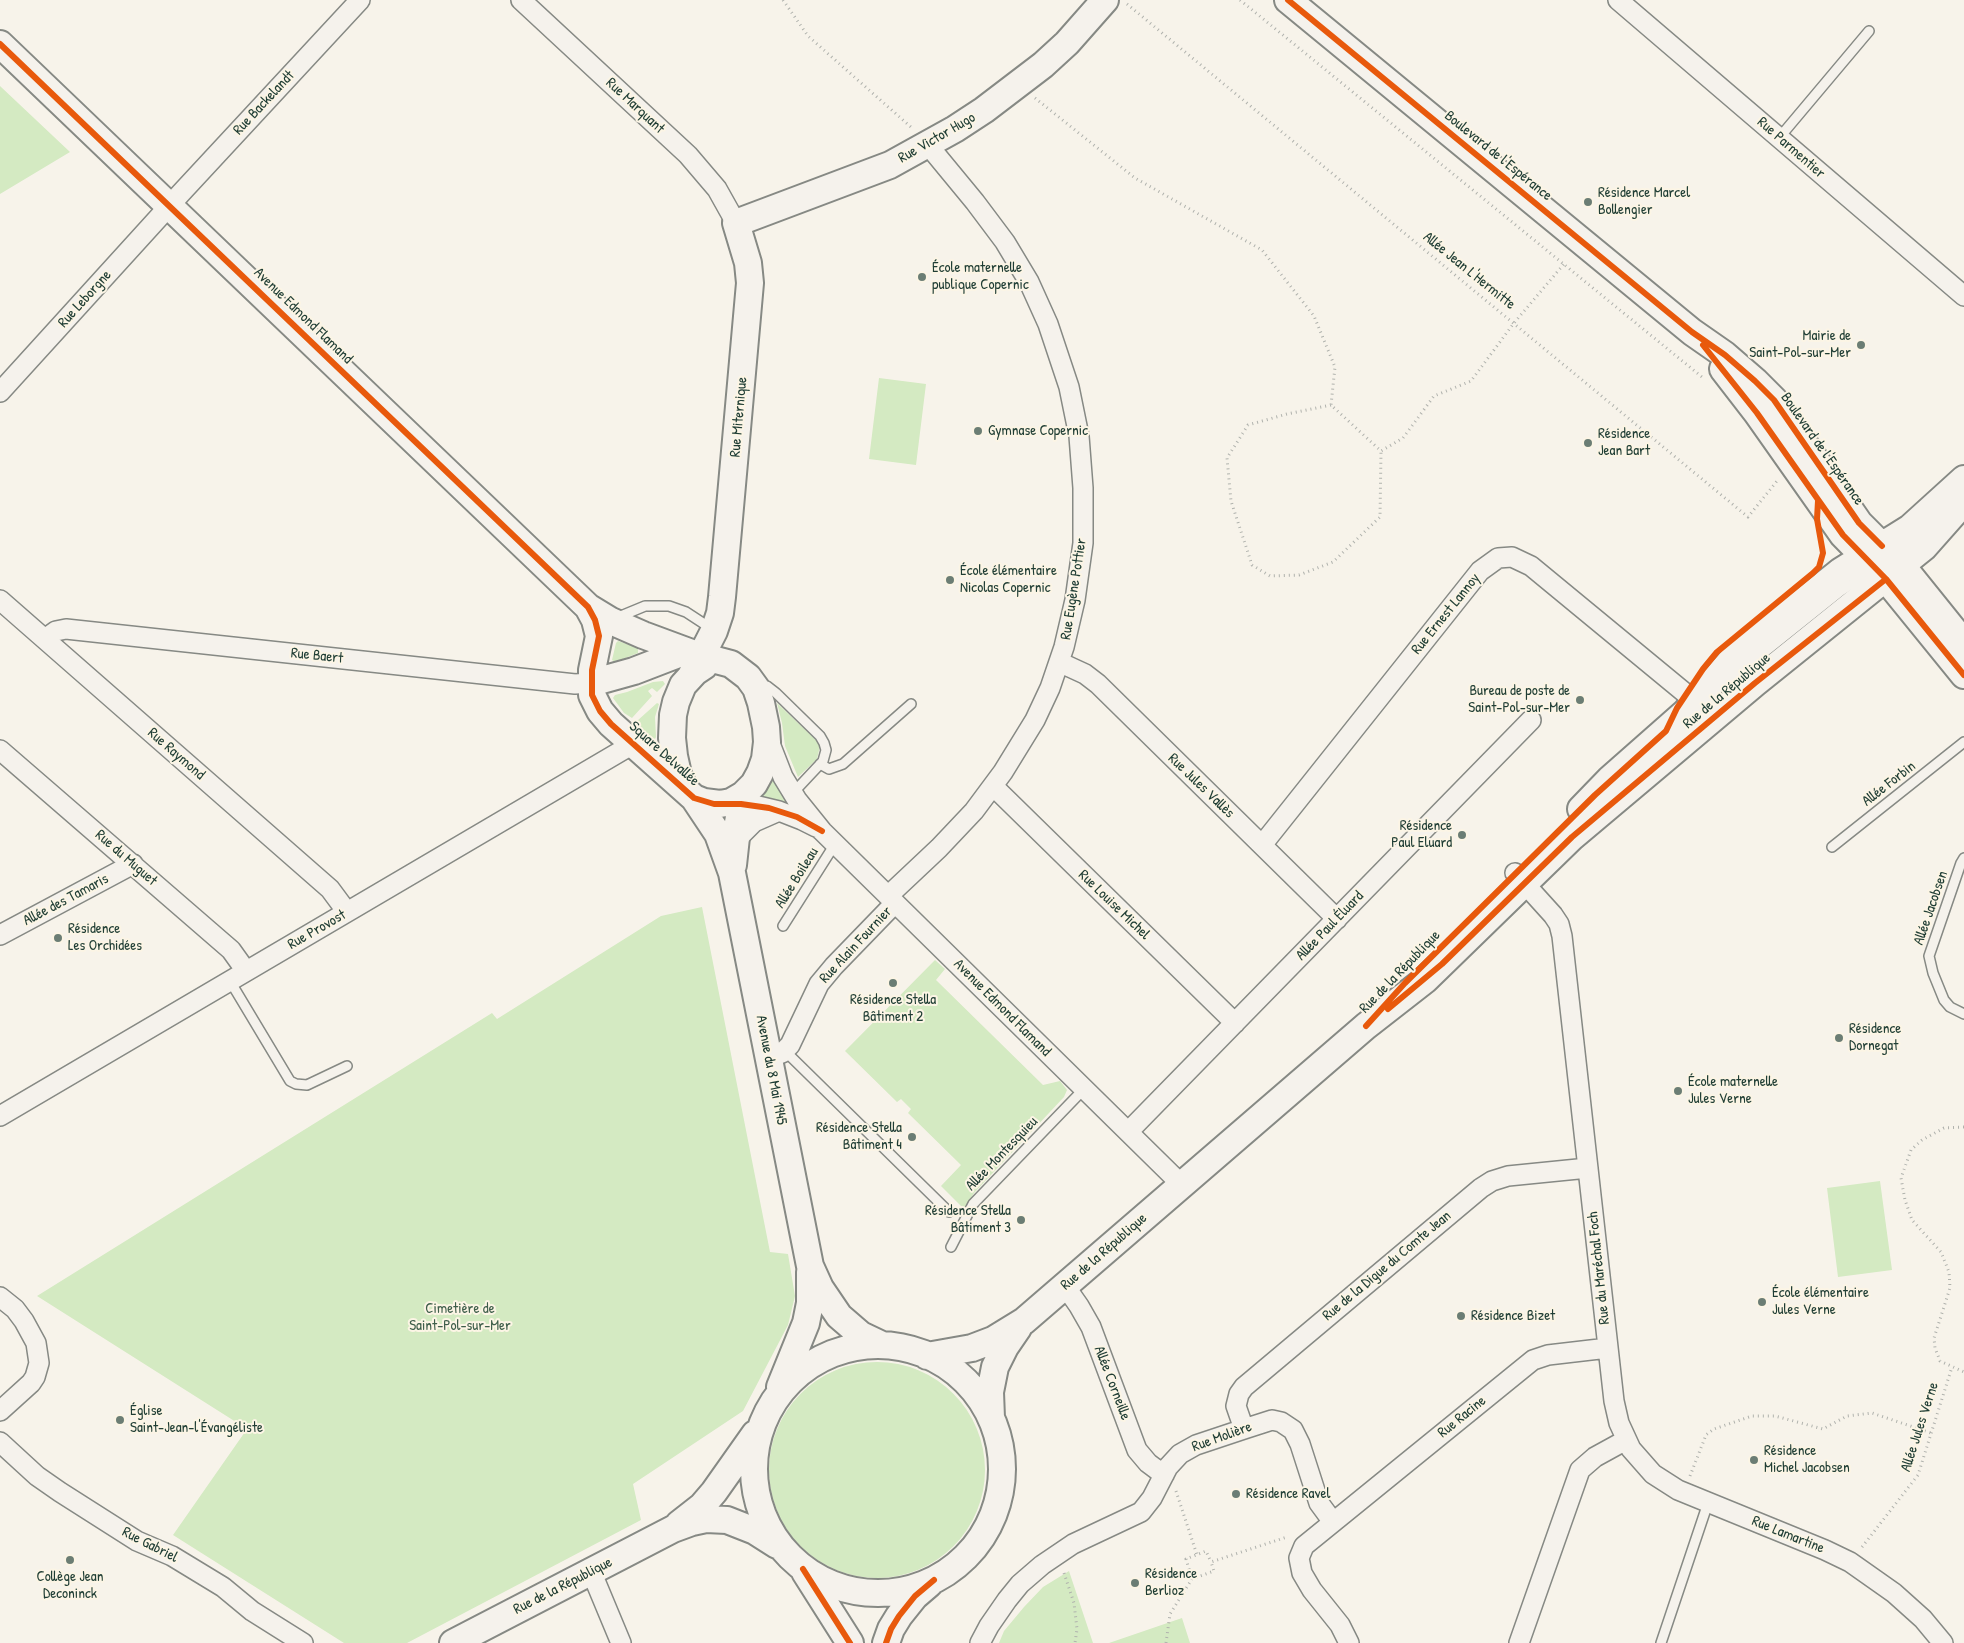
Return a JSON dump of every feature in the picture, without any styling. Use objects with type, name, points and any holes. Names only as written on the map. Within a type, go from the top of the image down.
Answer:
[{"type":"street","name":"Rue Backelandt","points":[[169,206],[360,0]]},
{"type":"street","name":"Rue Marquant","points":[[521,0],[695,162],[717,189],[736,223]]},
{"type":"street","name":"Rue Victor Hugo","points":[[736,223],[883,167],[928,145],[970,120],[1019,85],[1067,43],[1106,0]]},
{"type":"street","name":"Boulevard de l'Espérance","points":[[1288,0],[1692,332],[1725,355],[1774,400],[1859,523],[1884,563]]},
{"type":"street","name":"Rue Parmentier","points":[[1618,0],[1964,296]]},
{"type":"street","name":"Avenue Edmond Flamand","points":[[0,44],[599,619]]},
{"type":"street","name":"Rue Eugène Pottier","points":[[892,900],[993,786],[1035,720],[1059,662],[1075,600],[1083,543],[1084,497],[1077,427],[1069,387],[1048,324],[1020,268],[985,214],[928,145]]},
{"type":"street","name":"Rue Leborgne","points":[[0,392],[169,206]]},
{"type":"street","name":"Rue Miternique","points":[[717,654],[750,283],[746,253],[736,223]]},
{"type":"street","name":"Boulevard de l'Espérance","points":[[1692,332],[1739,389],[1838,530],[1884,563]]},
{"type":"street","name":"Rue de la République","points":[[1520,878],[1564,844],[1755,683],[1884,563],[1910,528],[1964,480]]},
{"type":"street","name":"Rue de la République","points":[[928,1356],[950,1353],[980,1345],[1001,1336],[1024,1321],[1366,1026],[1425,980],[1610,780],[1706,699],[1735,656],[1841,572],[1884,563],[1924,547],[1964,502]]},
{"type":"street","name":"Rue Ernest Lannoy","points":[[1262,845],[1480,571],[1498,558],[1512,557],[1531,566],[1706,699]]},
{"type":"street","points":[[1884,563],[1964,644]]},
{"type":"street","points":[[1884,563],[1964,675]]},
{"type":"street","name":"Rue Raymond","points":[[0,600],[330,889],[347,912]]},
{"type":"street","points":[[599,619],[717,654],[761,703],[767,735],[776,762],[793,793],[822,830]]},
{"type":"street","name":"Square Delvallée","points":[[599,619],[599,640],[591,683],[594,701],[611,724],[692,796],[709,803],[736,801],[779,811],[822,830]]},
{"type":"street","name":"Rue Baert","points":[[45,639],[56,631],[66,630],[575,684],[591,683]]},
{"type":"street","points":[[591,683],[634,671],[717,654]]},
{"type":"street","name":"Square Delvallée","points":[[717,654],[683,685],[676,702],[672,738],[678,774],[684,787],[718,834],[732,873]]},
{"type":"street","name":"Rue Jules Vallès","points":[[1059,662],[1085,674],[1098,684],[1337,919]]},
{"type":"street","name":"Allée Paul Éluard","points":[[1128,1132],[1531,720]]},
{"type":"street","points":[[732,873],[736,801],[754,784],[763,766],[767,735]]},
{"type":"street","name":"Rue Provost","points":[[0,1116],[633,744]]},
{"type":"street","name":"Rue du Muguet","points":[[0,750],[231,950],[246,971]]},
{"type":"street","name":"Rue Louise Michel","points":[[993,786],[1235,1023]]},
{"type":"street","points":[[734,847],[749,826],[759,819],[779,811]]},
{"type":"street","name":"Avenue Edmond Flamand","points":[[822,830],[1182,1186]]},
{"type":"street","name":"Allée des Tamaris","points":[[0,935],[132,864]]},
{"type":"street","name":"Avenue du 8 Mai 1945","points":[[732,873],[777,1054],[810,1266],[810,1303],[806,1323],[769,1410]]},
{"type":"street","name":"Rue du Maréchal Foch","points":[[1520,878],[1554,915],[1561,930],[1615,1408],[1626,1440]]},
{"type":"street","name":"Rue Alain Fournier","points":[[777,1054],[793,1041],[819,984],[892,900]]},
{"type":"street","name":"Rue de la Digue du Comte Jean","points":[[1244,1429],[1236,1406],[1239,1394],[1244,1387],[1481,1188],[1492,1181],[1508,1176],[1588,1168]]},
{"type":"street","name":"Avenue du 8 Mai 1945","points":[[810,1266],[820,1288],[839,1316],[861,1335],[882,1345]]},
{"type":"street","name":"Allée Corneille","points":[[1065,1286],[1079,1306],[1090,1327],[1137,1450],[1148,1463],[1166,1471]]},
{"type":"street","points":[[0,1297],[15,1309],[24,1321],[36,1343],[39,1363],[31,1383],[0,1411]]},
{"type":"street","name":"Rue de la République","points":[[991,1418],[990,1392],[995,1367],[1005,1347],[1024,1321]]},
{"type":"street","points":[[850,1643],[803,1569],[782,1548],[763,1518],[754,1484],[754,1460],[756,1443],[769,1410],[799,1373],[824,1358],[852,1348],[882,1345],[905,1348],[928,1356],[947,1366],[965,1381],[980,1398],[991,1418],[998,1440],[1002,1463],[1001,1487],[995,1510],[985,1532],[971,1551],[954,1567],[934,1580],[916,1596],[899,1616],[891,1629],[886,1643]]},
{"type":"street","name":"Rue Racine","points":[[1333,1522],[1532,1360],[1548,1355],[1608,1348]]},
{"type":"street","name":"Rue de la République","points":[[673,1529],[702,1506],[714,1492],[769,1410]]},
{"type":"street","name":"Rue Molière","points":[[980,1643],[992,1621],[1013,1592],[1034,1572],[1057,1554],[1078,1542],[1140,1512],[1148,1504],[1166,1471],[1180,1454],[1190,1448],[1244,1429],[1272,1420],[1282,1422],[1293,1430],[1300,1444],[1319,1503],[1333,1522]]},
{"type":"street","points":[[1519,1643],[1580,1470],[1595,1457],[1626,1440]]},
{"type":"street","name":"Rue Lamartine","points":[[1626,1440],[1640,1461],[1653,1474],[1669,1485],[1708,1504],[1825,1550],[1850,1562],[1894,1593],[1945,1642]]},
{"type":"street","name":"Rue Gabriel","points":[[0,1442],[37,1476],[60,1492],[137,1541],[172,1556],[223,1587],[252,1611],[303,1643]]},
{"type":"street","name":"Rue de la République","points":[[453,1643],[673,1529],[699,1520],[727,1520],[754,1531],[782,1548]]},
{"type":"street","points":[[1333,1522],[1309,1541],[1299,1554],[1298,1562],[1312,1590],[1340,1625],[1349,1643]]},
{"type":"street","points":[[803,1569],[829,1584],[864,1593],[900,1592],[934,1580]]},
{"type":"street","points":[[591,1571],[621,1643]]},
{"type":"lane","points":[[1780,138],[1869,31]]},
{"type":"lane","points":[[599,619],[651,605],[662,605],[686,612],[717,654],[776,692],[820,736],[826,750],[820,764],[793,793]]},
{"type":"lane","points":[[820,764],[829,768],[838,767],[843,764],[911,704]]},
{"type":"lane","name":"Allée Forbin","points":[[1832,847],[1964,742]]},
{"type":"lane","points":[[1601,812],[1649,759]]},
{"type":"lane","name":"Allée Boileau","points":[[783,926],[835,844]]},
{"type":"lane","name":"Allée Jacobsen","points":[[1964,858],[1929,956],[1932,973],[1944,1000],[1950,1007],[1964,1014]]},
{"type":"lane","points":[[230,981],[290,1081],[296,1084],[307,1085],[347,1066]]},
{"type":"lane","points":[[777,1054],[949,1212]]},
{"type":"lane","name":"Allée Montesquieu","points":[[951,1247],[974,1204],[1084,1089]]},
{"type":"lane","points":[[1661,1643],[1708,1504]]},
{"type":"path","points":[[783,0],[808,36],[928,145]]},
{"type":"path","points":[[1240,0],[1704,379]]},
{"type":"path","points":[[1019,85],[1135,178],[1262,250],[1314,316],[1335,367],[1331,405]]},
{"type":"path","points":[[1382,450],[1403,438],[1434,396],[1470,381],[1514,323],[1564,264]]},
{"type":"path","points":[[1331,405],[1382,450]]},
{"type":"path","points":[[1331,405],[1248,424],[1227,458],[1231,501],[1252,565],[1270,576],[1299,575],[1333,562],[1380,518],[1382,450]]},
{"type":"path","points":[[1684,1493],[1706,1435],[1714,1429],[1752,1416],[1775,1416],[1823,1429],[1847,1416],[1872,1413],[1931,1433]]},
{"type":"path","points":[[1166,1471],[1197,1555]]},
{"type":"path","points":[[1211,1562],[1296,1534],[1309,1541]]},
{"type":"path","points":[[1166,1643],[1170,1614],[1192,1579],[1214,1571],[1206,1551],[1186,1559],[1192,1579]]},
{"type":"path","points":[[1057,1554],[1074,1603],[1078,1629],[1075,1643]]},
{"type":"green space","points":[[0,86],[70,152],[0,194]]},
{"type":"green space","points":[[879,378],[926,384],[916,465],[869,459]]},
{"type":"green space","points":[[618,641],[638,648],[638,653],[615,662],[612,660]]},
{"type":"green space","points":[[663,681],[665,684],[657,692],[652,688],[648,691],[652,696],[632,718],[624,713],[613,698],[615,695],[653,682]]},
{"type":"green space","points":[[657,703],[659,704],[655,717],[656,737],[654,741],[637,725],[637,721]]},
{"type":"green space","points":[[777,703],[820,746],[817,759],[798,777],[785,746]]},
{"type":"green space","points":[[773,776],[790,803],[788,807],[759,800],[769,777]]},
{"type":"green space","name":"Cimetière de Saint-Pol-sur-Mer","points":[[702,907],[770,1252],[788,1254],[795,1296],[788,1325],[743,1411],[633,1484],[641,1520],[407,1643],[344,1643],[173,1535],[247,1429],[37,1296],[492,1013],[497,1019],[661,916]]},
{"type":"green space","points":[[935,960],[945,969],[936,980],[1043,1085],[1060,1081],[1067,1090],[1064,1097],[974,1193],[964,1209],[941,1186],[961,1165],[908,1113],[911,1109],[901,1099],[897,1102],[845,1051]]},
{"type":"green space","points":[[1880,1181],[1892,1270],[1838,1277],[1827,1188]]},
{"type":"green space","points":[[877,1362],[898,1364],[918,1370],[937,1380],[953,1394],[967,1410],[977,1429],[983,1449],[985,1470],[983,1491],[977,1511],[967,1530],[953,1546],[937,1560],[918,1570],[898,1576],[877,1578],[856,1576],[836,1570],[817,1560],[801,1546],[787,1530],[777,1511],[771,1491],[769,1470],[771,1449],[777,1429],[787,1410],[801,1394],[817,1380],[836,1370],[856,1364]]},
{"type":"green space","points":[[1069,1571],[1093,1643],[999,1643],[1004,1631],[1043,1587]]},
{"type":"green space","points":[[1182,1618],[1190,1643],[1109,1643]]},
{"type":"cycle path","points":[[1288,0],[1692,332],[1725,355],[1755,381],[1774,400],[1859,523],[1882,546]]},
{"type":"cycle path","points":[[0,44],[588,607],[595,620],[599,636],[592,670],[592,695],[600,711],[611,724],[694,798],[714,804],[741,804],[769,808],[797,817],[822,831]]},
{"type":"cycle path","points":[[1703,345],[1757,413],[1843,535],[1886,579],[1964,675]]},
{"type":"cycle path","points":[[1366,1026],[1405,983],[1595,795],[1666,731],[1677,708],[1703,669],[1717,652],[1819,567],[1823,553],[1817,519],[1818,501]]},
{"type":"cycle path","points":[[1388,1009],[1442,964],[1572,837],[1755,683],[1886,579]]},
{"type":"cycle path","points":[[803,1569],[850,1643]]},
{"type":"cycle path","points":[[886,1643],[891,1629],[899,1616],[915,1596],[934,1580]]},
{"type":"place","name":"Résidence Marcel Bollengier","points":[[1588,202]]},
{"type":"place","name":"École maternelle publique Copernic","points":[[922,277]]},
{"type":"place","name":"Mairie de Saint-Pol-sur-Mer","points":[[1861,345]]},
{"type":"place","name":"Gymnase Copernic","points":[[978,431]]},
{"type":"place","name":"Résidence Jean Bart","points":[[1588,443]]},
{"type":"place","name":"École élémentaire Nicolas Copernic","points":[[950,580]]},
{"type":"place","name":"Bureau de poste de Saint-Pol-sur-Mer","points":[[1580,700]]},
{"type":"place","name":"Résidence Paul Eluard","points":[[1462,835]]},
{"type":"place","name":"Résidence Les Orchidées","points":[[58,938]]},
{"type":"place","name":"Résidence Stella Bâtiment 2","points":[[893,983]]},
{"type":"place","name":"Résidence Dornegat","points":[[1839,1038]]},
{"type":"place","name":"École maternelle Jules Verne","points":[[1678,1091]]},
{"type":"place","name":"Résidence Stella Bâtiment 4","points":[[912,1137]]},
{"type":"place","name":"Résidence Stella Bâtiment 3","points":[[1021,1220]]},
{"type":"place","name":"École élémentaire Jules Verne","points":[[1762,1302]]},
{"type":"place","name":"Résidence Bizet","points":[[1461,1316]]},
{"type":"place","name":"Église Saint-Jean-l'Évangéliste","points":[[120,1420]]},
{"type":"place","name":"Résidence Michel Jacobsen","points":[[1754,1460]]},
{"type":"place","name":"Résidence Ravel","points":[[1236,1494]]},
{"type":"place","name":"Collège Jean Deconinck","points":[[70,1560]]},
{"type":"place","name":"Résidence Berlioz","points":[[1135,1583]]}]
